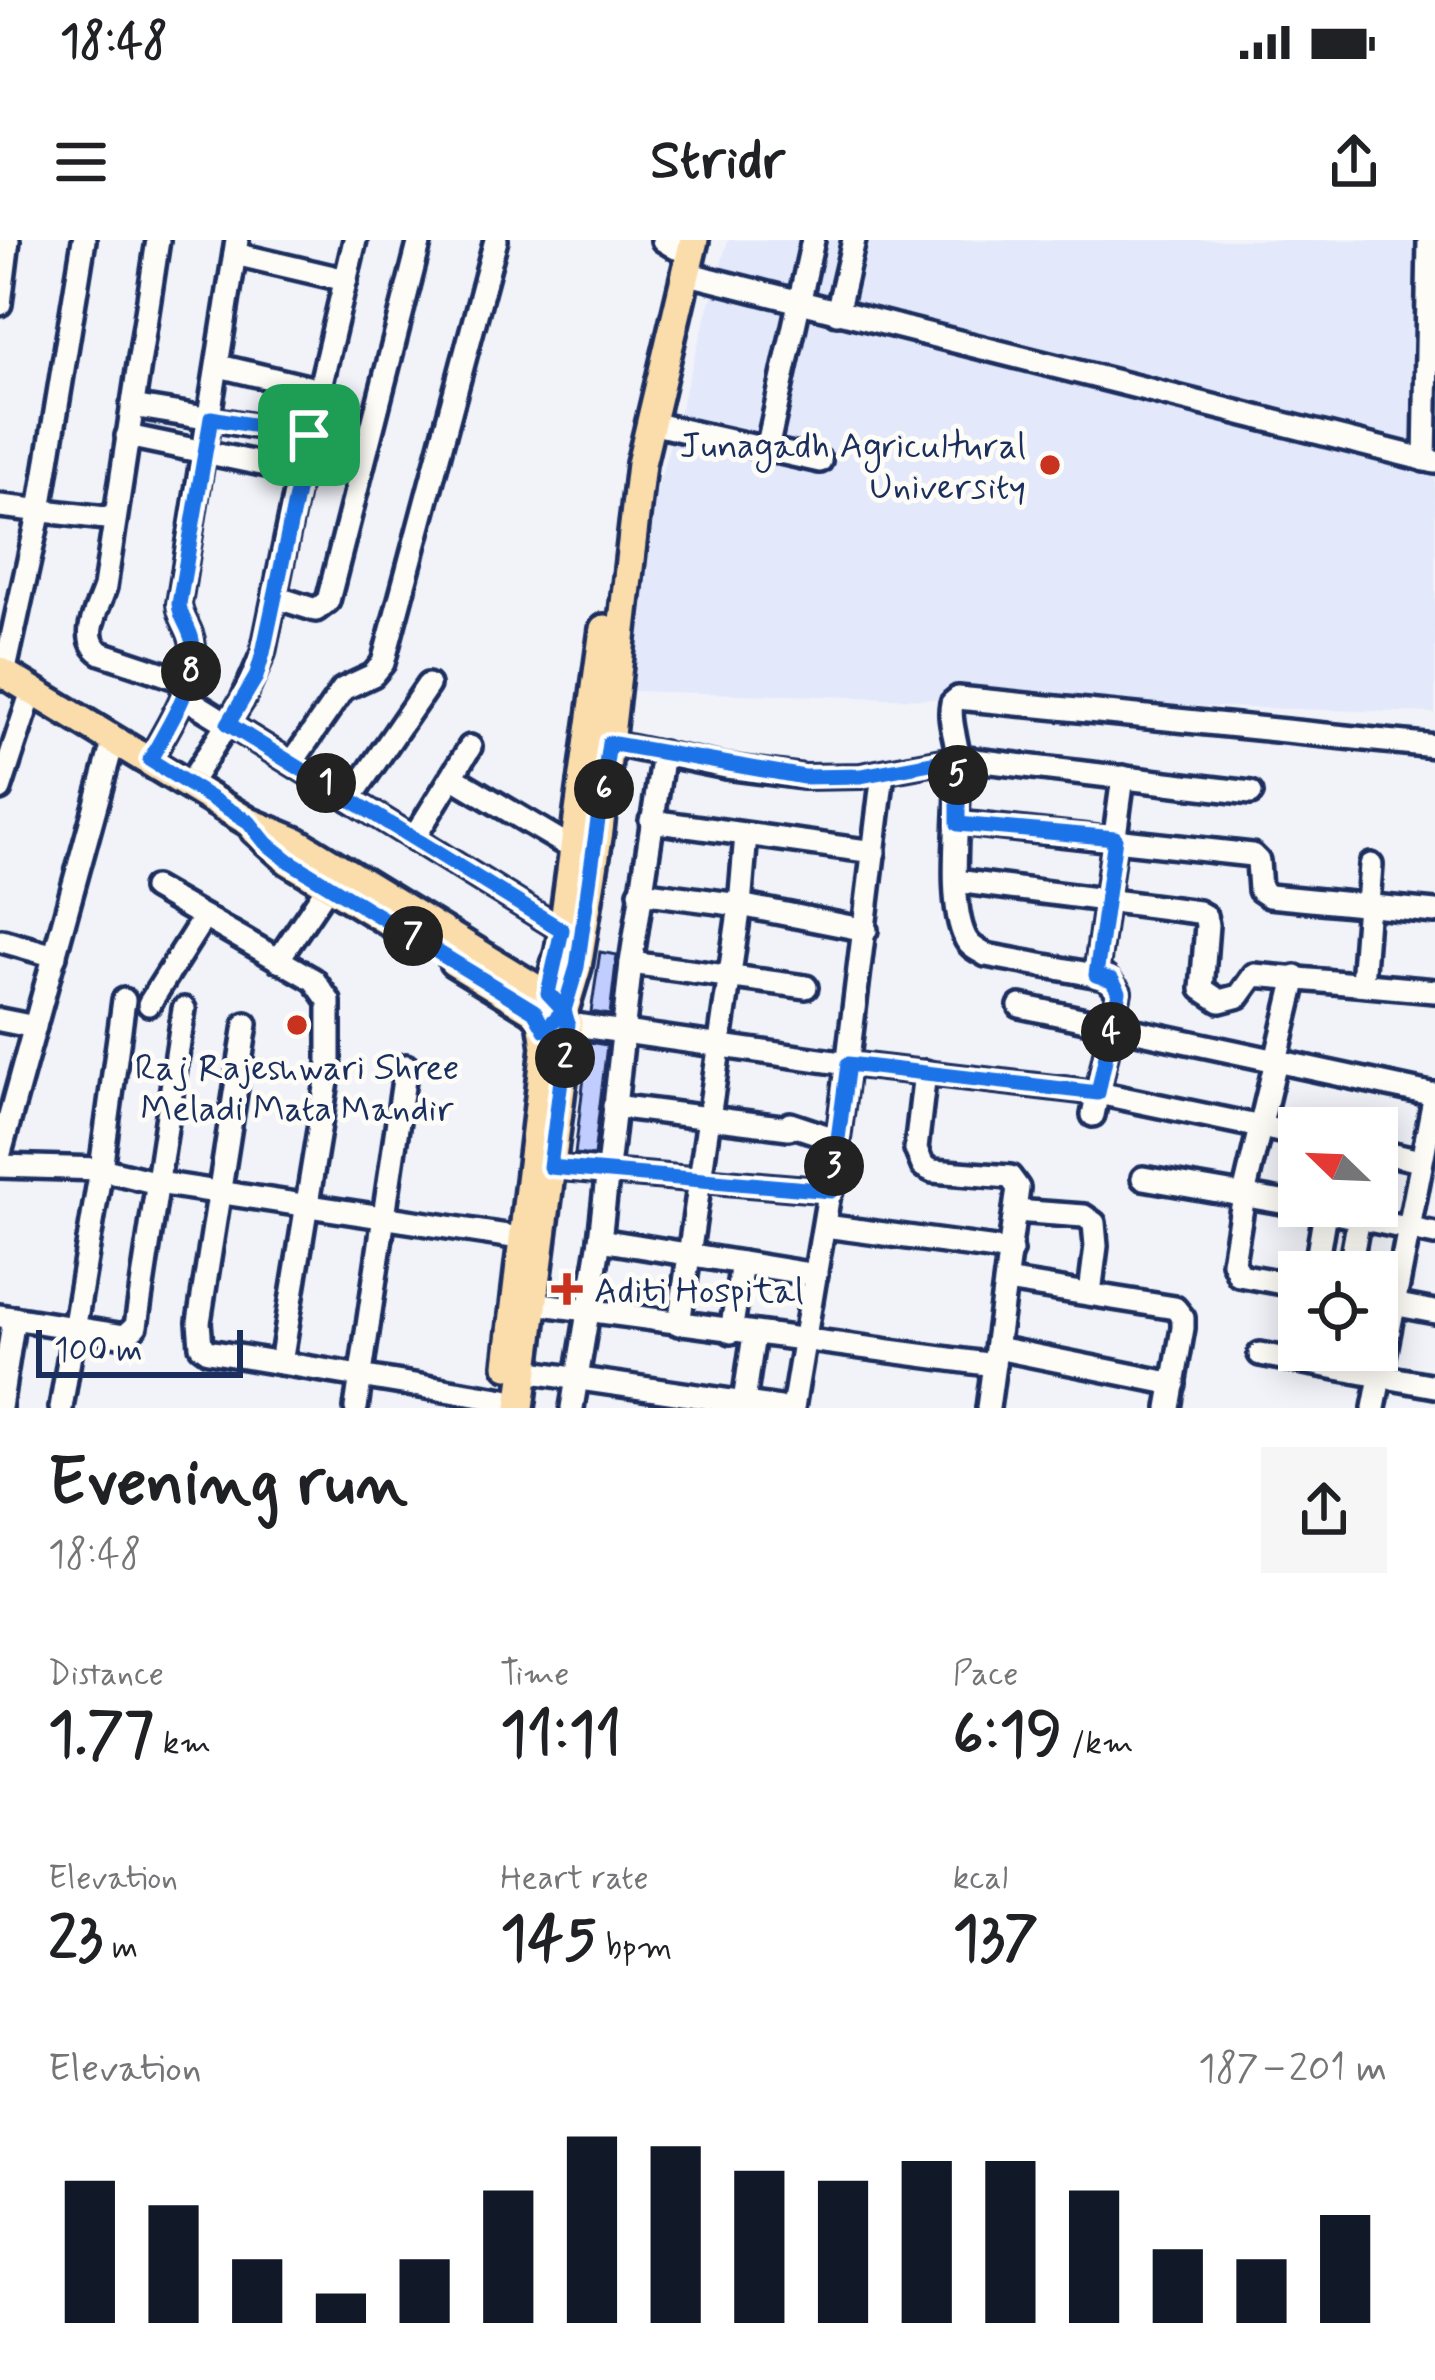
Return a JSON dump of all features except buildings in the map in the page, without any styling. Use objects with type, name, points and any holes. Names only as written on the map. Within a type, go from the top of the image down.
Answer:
[{"type":"main road","points":[[510,1405],[525,1371],[550,1167],[552,1014],[577,967],[638,488],[679,248]]},
{"type":"main road","points":[[510,1405],[520,1238],[623,492],[679,248]]},
{"type":"main road","points":[[2,673],[249,822],[297,842],[334,877],[552,1014]]},
{"type":"street","points":[[0,304],[8,240]]},
{"type":"street","points":[[2,673],[40,510],[84,240]]},
{"type":"street","points":[[158,240],[105,586],[91,627],[93,647],[185,689],[228,724],[562,930]]},
{"type":"street","points":[[190,783],[256,677],[355,240]]},
{"type":"street","points":[[274,596],[316,610],[328,601],[420,240]]},
{"type":"street","points":[[293,761],[343,689],[373,675],[383,663],[496,240]]},
{"type":"street","points":[[767,449],[813,240]]},
{"type":"street","points":[[838,314],[854,240]]},
{"type":"street","points":[[679,248],[799,304],[1430,461],[1429,240]]},
{"type":"street","points":[[150,760],[185,689],[193,645],[179,604],[236,247],[346,280]]},
{"type":"street","points":[[219,366],[320,390]]},
{"type":"street","points":[[132,406],[309,435]]},
{"type":"street","points":[[650,423],[820,461]]},
{"type":"street","points":[[127,436],[300,472]]},
{"type":"street","points":[[0,506],[114,519]]},
{"type":"street","points":[[350,799],[428,685]]},
{"type":"street","points":[[0,789],[32,691]]},
{"type":"street","points":[[1095,1104],[1119,992],[1112,980],[986,955],[963,936],[956,881],[958,824],[948,760],[950,709],[958,698],[1435,746]]},
{"type":"street","points":[[0,1154],[7,1100],[35,1027],[115,739]]},
{"type":"street","points":[[609,743],[804,777],[883,773],[948,760],[1251,793]]},
{"type":"street","points":[[414,838],[470,747]]},
{"type":"street","points":[[572,1408],[599,1240],[640,892],[663,753]]},
{"type":"street","points":[[793,1408],[831,1191],[883,773]]},
{"type":"street","points":[[1096,975],[1123,776]]},
{"type":"street","points":[[452,777],[572,848]]},
{"type":"street","points":[[651,821],[874,852]]},
{"type":"street","points":[[958,824],[1252,855],[1258,861],[1258,886],[1264,894],[1435,912]]},
{"type":"street","points":[[679,1324],[746,835]]},
{"type":"street","points":[[1362,983],[1371,865]]},
{"type":"street","points":[[278,960],[334,877]]},
{"type":"street","points":[[956,881],[1198,912],[1205,916],[1202,989],[1220,1001],[1239,996],[1254,975],[1435,991]]},
{"type":"street","points":[[154,888],[314,980],[329,1000],[329,1069],[281,1363]]},
{"type":"street","points":[[640,892],[740,904],[866,930]]},
{"type":"street","points":[[149,1004],[204,916]]},
{"type":"street","points":[[2,941],[55,956]]},
{"type":"street","points":[[631,963],[806,987]]},
{"type":"street","points":[[1278,1282],[1235,1271],[1233,1262],[1244,1195],[1296,977]]},
{"type":"street","points":[[62,1408],[124,1000]]},
{"type":"street","points":[[1020,1006],[1435,1094],[1424,1173],[1398,1259]]},
{"type":"street","points":[[0,1408],[7,1317],[124,1336],[136,1326],[184,1009]]},
{"type":"street","points":[[552,1014],[718,1046],[1003,1081],[1095,1104],[1278,1131]]},
{"type":"street","points":[[0,1020],[35,1027]]},
{"type":"street","points":[[246,1024],[200,1322],[201,1346],[510,1405]]},
{"type":"street","points":[[356,1408],[406,1066]]},
{"type":"street","points":[[925,1072],[917,1158],[933,1171],[1010,1177],[1018,1188],[988,1408]]},
{"type":"street","points":[[614,1106],[789,1126],[838,1140]]},
{"type":"street","points":[[0,1166],[101,1169],[158,1184],[520,1238]]},
{"type":"street","points":[[550,1167],[831,1191]]},
{"type":"street","points":[[1143,1178],[1278,1202]]},
{"type":"street","points":[[1015,1211],[1084,1216],[1094,1223],[1090,1293]]},
{"type":"street","points":[[825,1226],[1011,1251]]},
{"type":"street","points":[[1398,1226],[1435,1234]]},
{"type":"street","points":[[599,1240],[816,1275]]},
{"type":"street","points":[[742,1263],[743,1405]]},
{"type":"street","points":[[1006,1281],[1168,1304],[1181,1313],[1184,1328],[1169,1408]]},
{"type":"street","points":[[534,1303],[803,1342],[996,1357],[1174,1384]]},
{"type":"street","points":[[1398,1305],[1435,1312]]},
{"type":"street","points":[[1260,1354],[1435,1386]]},
{"type":"street","points":[[525,1371],[780,1408]]},
{"type":"street","points":[[1373,1408],[1379,1371]]},
{"type":"shaded area","name":"Junagadh Agricultural University","points":[[728,240],[1435,240],[1435,713],[600,690]]},
{"type":"place","name":"Junagadh Agricultural University","points":[[1050,465]]},
{"type":"place","name":"Raj Rajeshwari Shree Meladi Mata Mandir","points":[[297,1025]]},
{"type":"place","name":"Aditi Hospital","points":[[567,1289]]},
{"type":"route","points":[[309,435],[211,418],[179,604],[193,645],[192,666],[183,696],[150,760],[249,822],[289,861],[534,1011],[545,1030],[564,1010],[577,967],[609,743],[804,777],[861,776],[958,758],[958,824],[1115,838],[1096,975],[1112,980],[1119,992],[1098,1093],[848,1064],[831,1191],[550,1167],[568,1024],[564,1010],[559,1002],[548,993],[562,930],[228,724],[256,677],[263,653],[309,435]]}]
